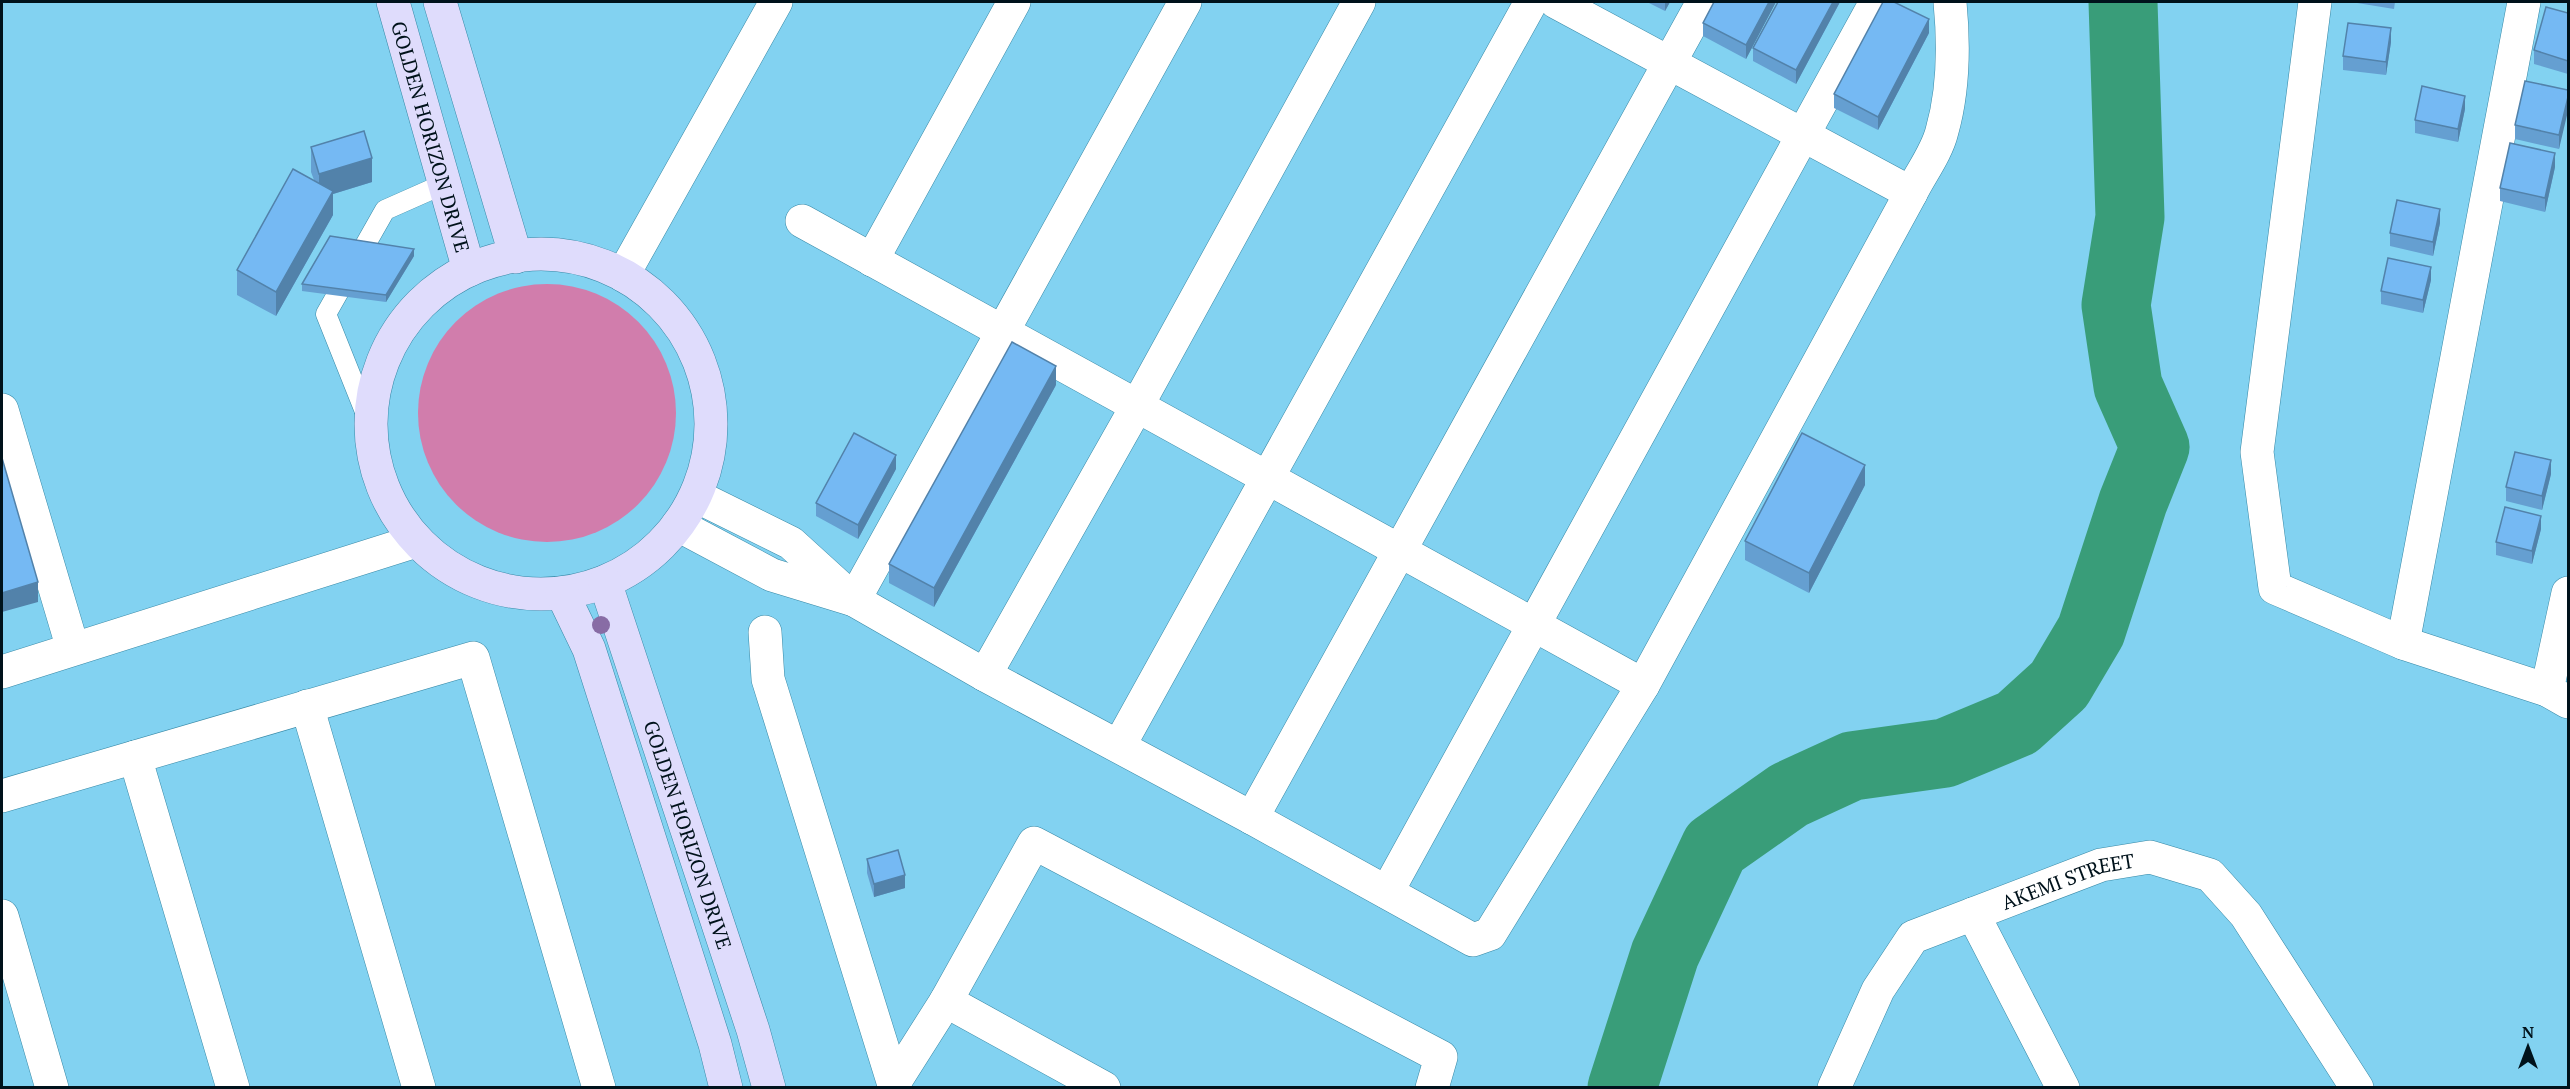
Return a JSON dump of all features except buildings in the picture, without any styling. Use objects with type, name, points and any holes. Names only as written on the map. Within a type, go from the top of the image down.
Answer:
[{"type":"street","name":"GOLDEN HORIZON DRIVE","points":[[393,2],[470,270]]},
{"type":"street","points":[[440,2],[516,257]]},
{"type":"street","points":[[623,275],[776,2]]},
{"type":"street","points":[[872,260],[1014,2]]},
{"type":"street","points":[[854,600],[1185,2]]},
{"type":"street","points":[[985,675],[1137,406],[1359,2]]},
{"type":"street","points":[[1119,746],[1531,2]]},
{"type":"street","points":[[1556,2],[1911,193]]},
{"type":"street","points":[[1252,818],[1702,2]]},
{"type":"street","points":[[1387,892],[1876,2]]},
{"type":"street","points":[[696,496],[791,543],[854,600],[985,675],[1473,940],[1490,934],[1642,685],[1942,133],[1951,88],[1950,2]]},
{"type":"street","points":[[2314,2],[2257,452],[2276,588],[2403,643],[2558,696],[2568,593]]},
{"type":"street","points":[[2403,643],[2524,2]]},
{"type":"street","points":[[802,221],[1642,685]]},
{"type":"street","points":[[543,255],[571,257],[597,264],[623,275],[647,291],[668,310],[685,332],[698,357],[710,403],[711,441],[706,469],[696,496],[678,525],[657,548],[632,568],[605,582],[562,593],[530,593],[498,589],[468,578],[441,561],[416,541],[397,515],[382,487],[373,456],[370,424],[374,392],[382,361],[397,332],[442,286],[470,270],[516,257],[543,255]]},
{"type":"street","points":[[2,410],[74,649]]},
{"type":"street","points":[[678,525],[772,575],[854,600]]},
{"type":"street","points":[[2,672],[416,541]]},
{"type":"street","name":"GOLDEN HORIZON DRIVE","points":[[605,582],[750,1018],[769,1088]]},
{"type":"street","name":"GOLDEN HORIZON DRIVE","points":[[562,593],[589,649],[715,1044],[726,1088]]},
{"type":"street","points":[[765,632],[768,679],[895,1085]]},
{"type":"street","points":[[2,796],[473,658],[599,1088]]},
{"type":"street","points":[[307,706],[419,1088]]},
{"type":"street","points":[[135,757],[233,1088]]},
{"type":"street","points":[[895,1085],[946,1001],[1034,843],[1441,1057],[1432,1088]]},
{"type":"street","name":"AKEMI STREET","points":[[1834,1088],[1878,990],[1913,937],[2101,864],[2150,857],[2210,875],[2246,915],[2357,1088]]},
{"type":"street","points":[[1973,914],[2064,1088]]},
{"type":"street","points":[[2,916],[52,1088]]},
{"type":"street","points":[[946,1001],[1093,1084]]},
{"type":"lane","points":[[370,424],[326,314],[385,210],[446,183]]},
{"type":"shaded area","points":[[534,284],[560,284],[585,289],[608,299],[629,313],[647,331],[661,352],[671,375],[676,413],[671,451],[661,474],[647,495],[629,513],[608,527],[585,537],[560,542],[534,542],[509,537],[486,527],[465,513],[447,495],[433,474],[423,451],[418,426],[418,400],[423,375],[433,352],[447,331],[465,313],[486,299],[509,289]]},
{"type":"waterway","points":[[1622,1088],[1665,954],[1715,847],[1789,795],[1852,766],[1945,753],[2017,723],[2059,685],[2091,631],[2133,502],[2155,447],[2128,386],[2116,305],[2130,217],[2123,2]]}]
